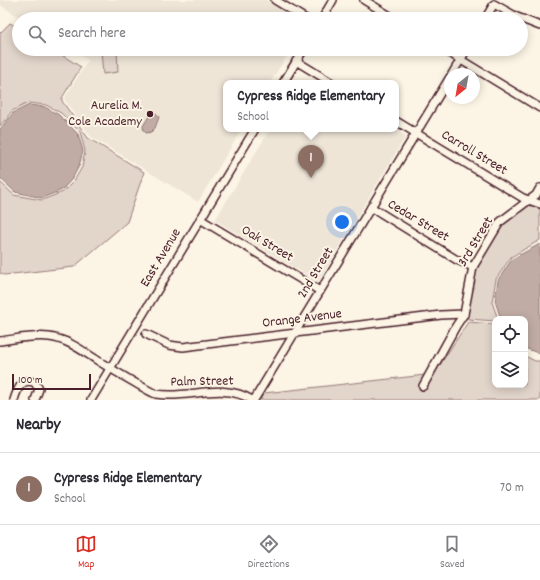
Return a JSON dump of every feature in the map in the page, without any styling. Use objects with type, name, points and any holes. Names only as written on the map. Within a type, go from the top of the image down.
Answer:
[{"type":"street","points":[[275,0],[295,12]]},
{"type":"street","points":[[326,12],[333,0]]},
{"type":"street","points":[[364,0],[384,12]]},
{"type":"street","points":[[489,12],[494,4],[508,12]]},
{"type":"street","points":[[528,21],[540,26]]},
{"type":"street","points":[[285,80],[299,56]]},
{"type":"street","points":[[454,56],[540,108]]},
{"type":"street","points":[[455,68],[463,56]]},
{"type":"street","points":[[296,61],[327,80]]},
{"type":"street","name":"2nd Street","points":[[253,400],[444,87]]},
{"type":"street","name":"Carroll Street","points":[[399,123],[523,198],[540,204]]},
{"type":"street","name":"East Avenue","points":[[91,400],[253,132]]},
{"type":"street","name":"3rd Street","points":[[423,386],[464,314],[472,267],[500,222],[536,195],[540,188]]},
{"type":"street","name":"Cedar Street","points":[[371,207],[457,260],[472,267]]},
{"type":"street","name":"Oak Street","points":[[200,219],[320,291]]},
{"type":"street","name":"Orange Avenue","points":[[146,334],[169,345],[183,347],[441,315],[464,314]]},
{"type":"street","name":"Palm Street","points":[[0,341],[50,337],[71,344],[156,394],[168,396],[190,396],[230,392],[241,394],[253,400]]},
{"type":"street","points":[[14,400],[19,386],[26,381],[35,383],[39,389],[34,400]]},
{"type":"shaded area","points":[[0,0],[266,0],[285,12],[12,13],[0,5]]},
{"type":"shaded area","points":[[10,23],[12,24],[12,56],[63,56],[81,67],[62,98],[62,101],[88,138],[144,172],[127,222],[74,267],[4,275],[0,273],[0,182],[14,195],[42,200],[63,192],[74,181],[82,167],[85,151],[80,132],[61,113],[46,105],[28,103],[12,111],[0,126],[0,33]]},
{"type":"shaded area","name":"Aurelia M. Cole Academy","points":[[81,56],[287,56],[272,80],[223,80],[223,132],[240,132],[198,202],[90,136],[64,99],[88,60]]},
{"type":"shaded area","points":[[101,56],[117,56],[118,72],[103,74]]},
{"type":"shaded area","points":[[29,105],[45,107],[59,115],[78,134],[83,151],[79,166],[72,179],[62,190],[42,198],[15,192],[0,178],[0,129],[13,113]]},
{"type":"shaded area","points":[[151,113],[156,113],[159,117],[155,128],[151,132],[146,133],[143,126]]},
{"type":"shaded area","points":[[268,132],[399,132],[406,136],[318,282],[215,220]]},
{"type":"shaded area","points":[[530,204],[540,207],[540,240],[511,257],[496,279],[492,302],[497,316],[492,316],[492,321],[468,319],[467,313],[474,270],[502,224]]},
{"type":"shaded area","points":[[540,244],[540,354],[528,349],[528,316],[500,316],[495,301],[498,280],[512,259]]},
{"type":"shaded area","points":[[468,322],[492,324],[492,388],[528,388],[528,358],[535,361],[540,361],[540,400],[260,400],[264,393],[434,374]]},
{"type":"place","name":"Aurelia M. Cole Academy","points":[[150,114]]},
{"type":"place","name":"Cypress Ridge Elementary","points":[[311,178]]}]
